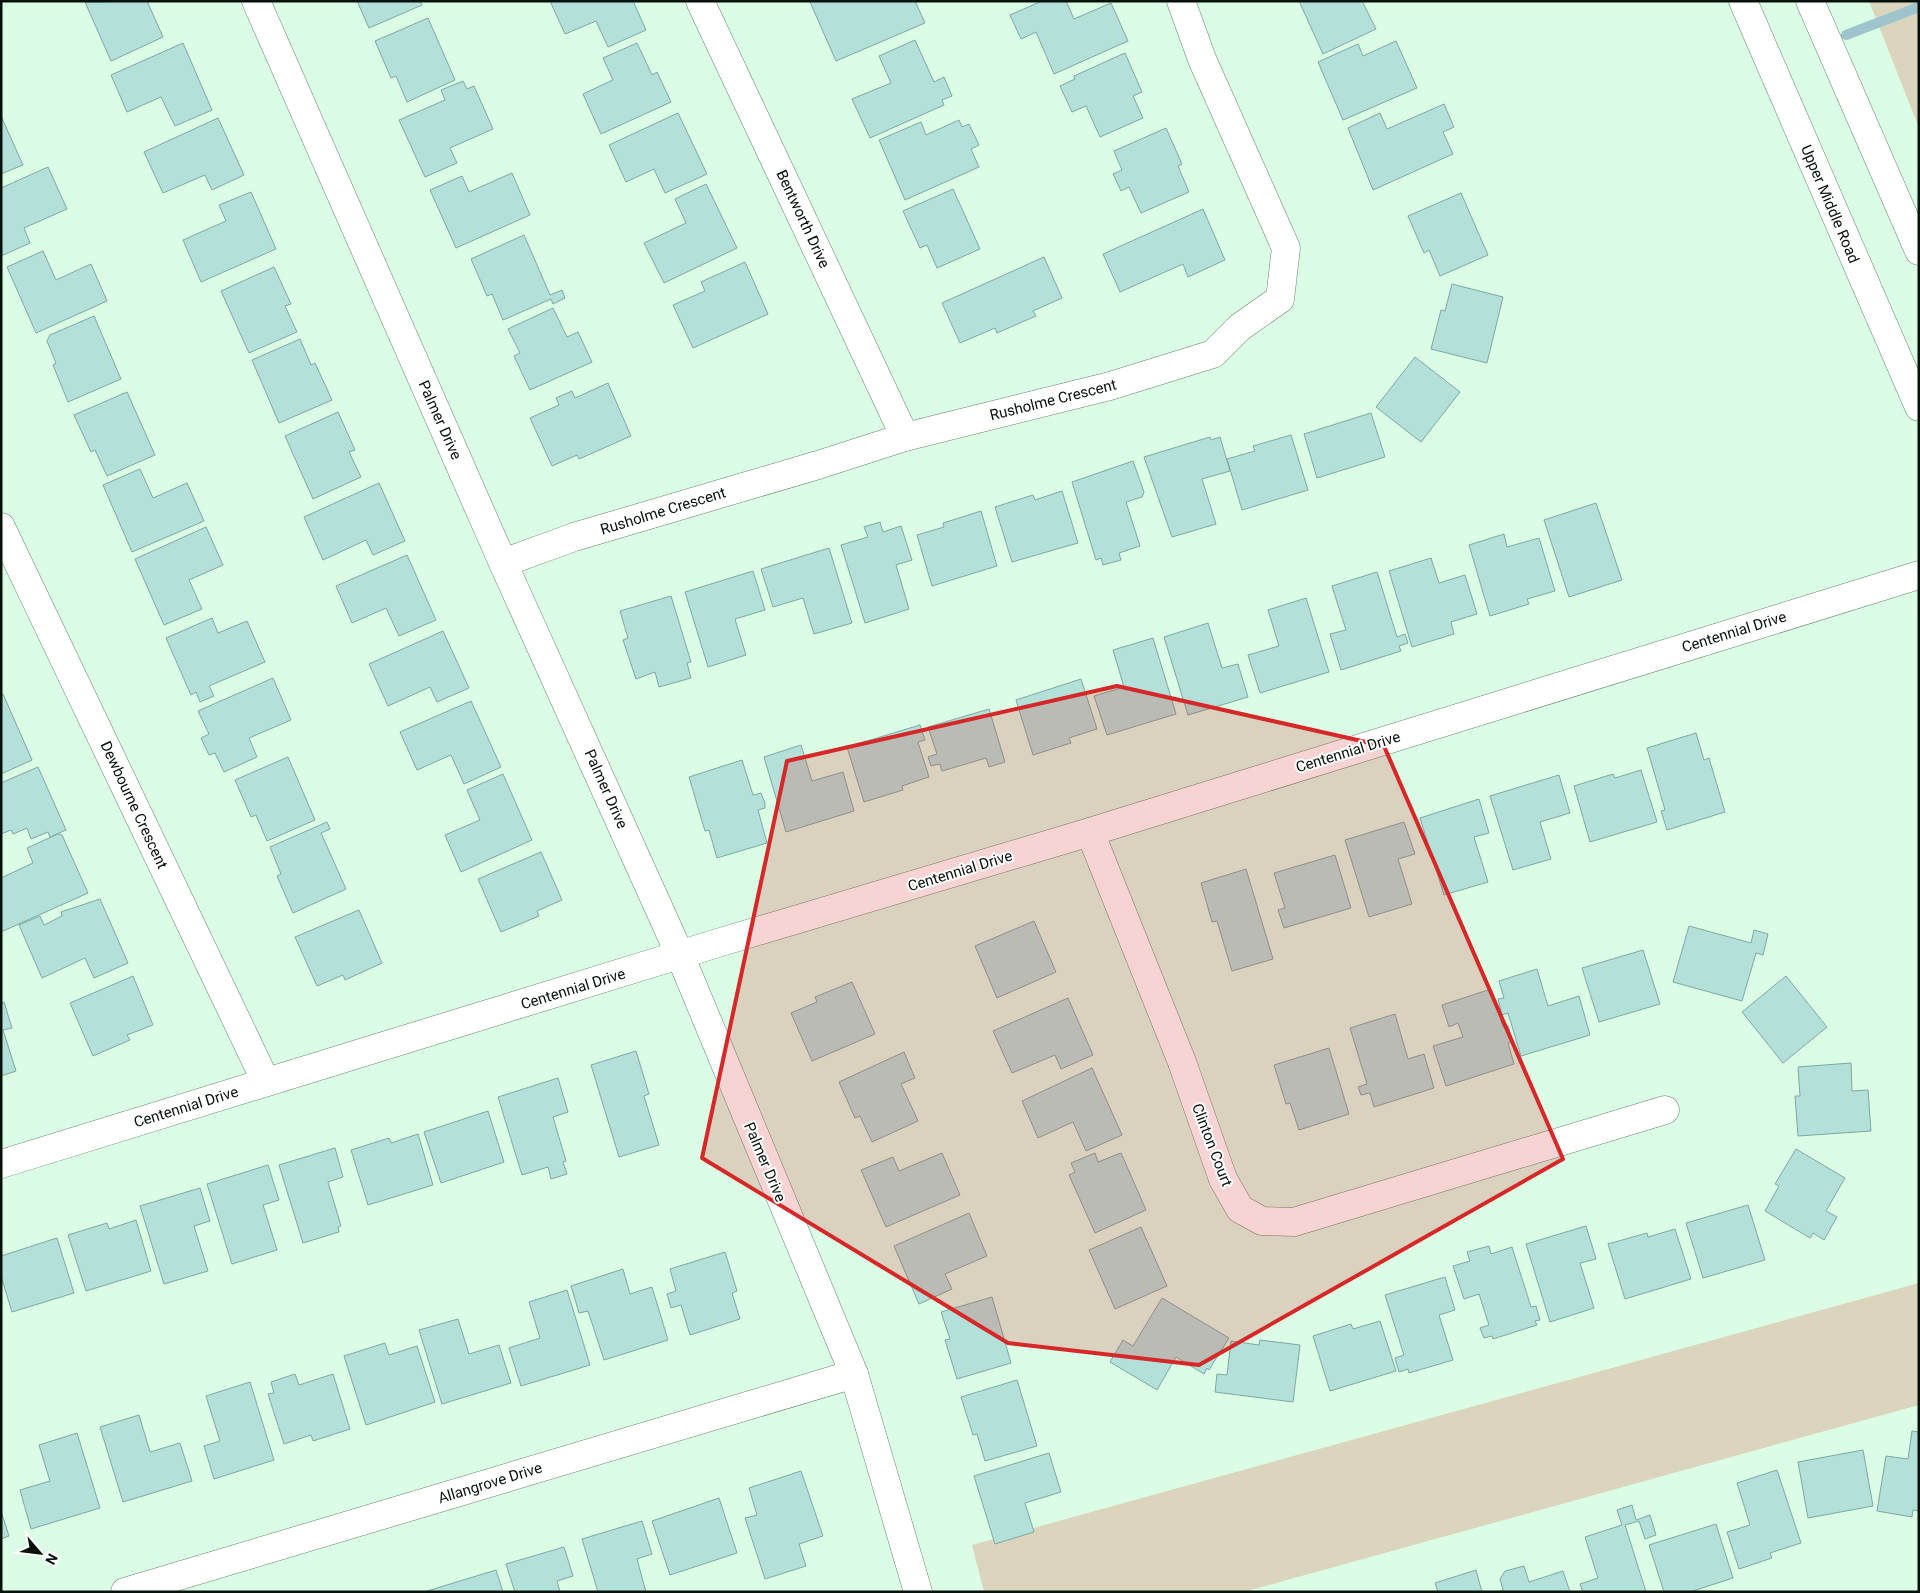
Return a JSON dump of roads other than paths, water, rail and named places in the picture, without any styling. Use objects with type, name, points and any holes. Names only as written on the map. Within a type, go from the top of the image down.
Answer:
[{"type":"street","name":"Palmer Drive","points":[[256,1],[503,563],[680,955],[854,1374],[918,1592]]},
{"type":"street","name":"Bentworth Drive","points":[[700,1],[905,437]]},
{"type":"street","name":"Rusholme Crescent","points":[[503,563],[574,537],[808,468],[905,437],[1110,386],[1213,354],[1240,327],[1280,299],[1286,248],[1202,60],[1180,1]]},
{"type":"street","name":"Upper Middle Road","points":[[1743,1],[1919,407]]},
{"type":"street","points":[[1810,1],[1919,251]]},
{"type":"street","name":"Dewbourne Crescent","points":[[1,527],[266,1082]]},
{"type":"street","name":"Centennial Drive","points":[[1,1164],[680,955],[1090,832],[1919,575]]},
{"type":"street","name":"Clinton Court","points":[[1090,832],[1182,1062],[1223,1180],[1240,1209],[1262,1221],[1294,1222],[1666,1110]]},
{"type":"street","name":"Allangrove Drive","points":[[125,1592],[854,1374]]},
{"type":"waterway","points":[[1846,35],[1919,7]]}]
